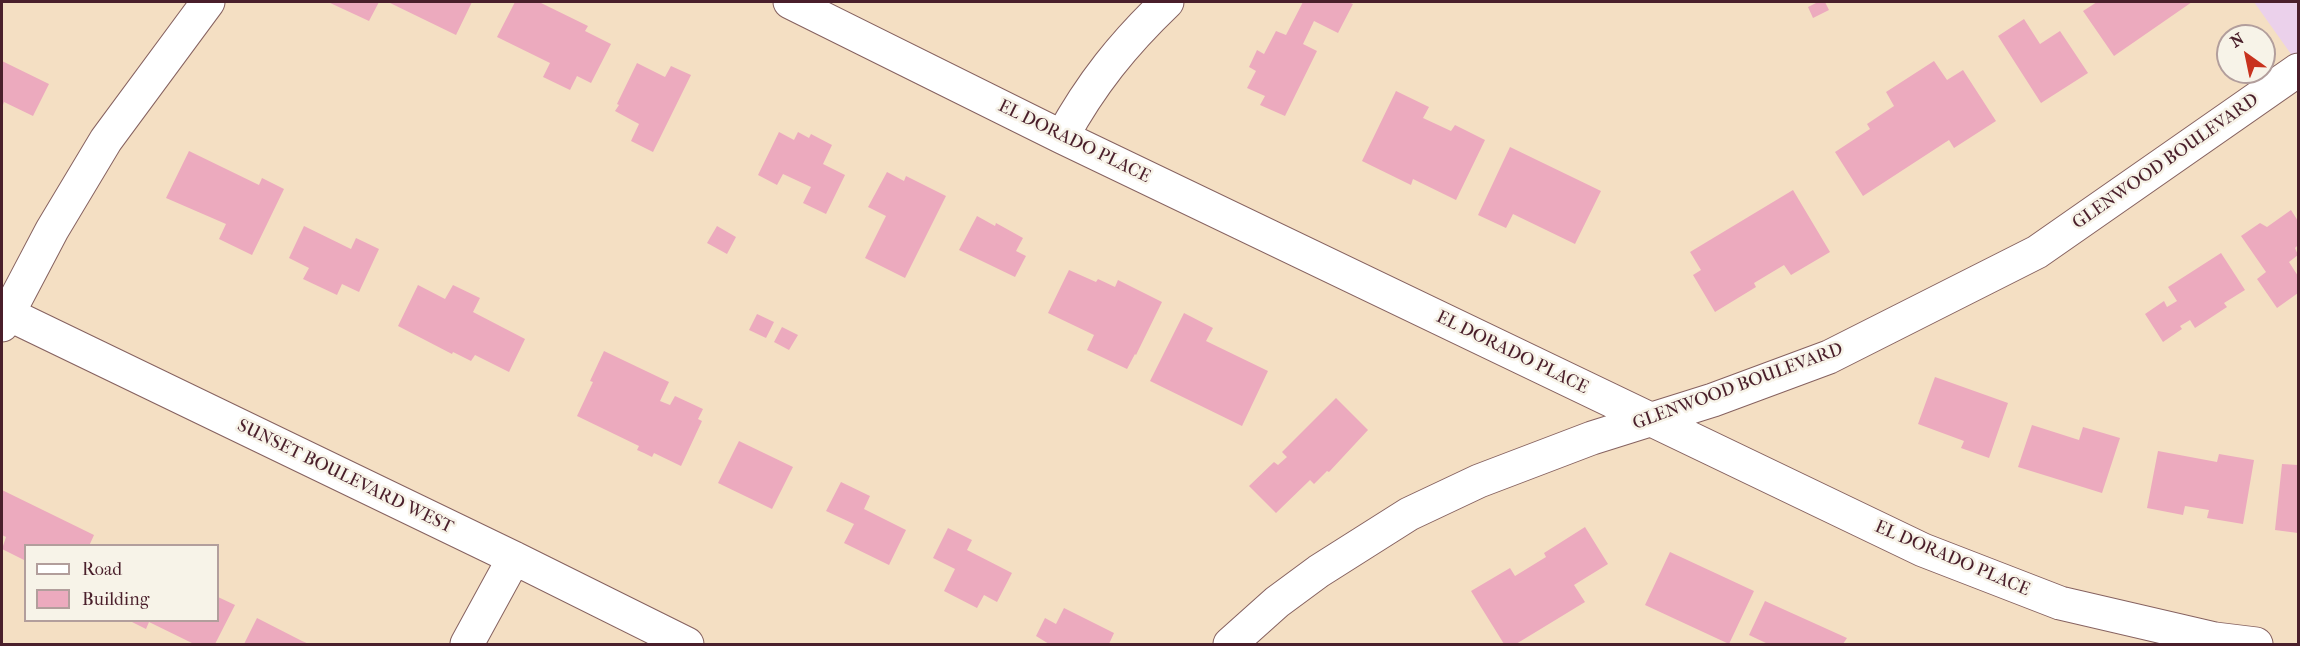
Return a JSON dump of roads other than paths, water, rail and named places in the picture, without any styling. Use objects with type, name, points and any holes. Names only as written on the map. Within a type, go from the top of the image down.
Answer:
[{"type":"street","points":[[3,317],[106,141],[208,2]]},
{"type":"street","name":"EL DORADO PLACE","points":[[790,2],[1062,137],[1923,550],[2060,603],[2215,639],[2256,645]]},
{"type":"street","points":[[1062,137],[1082,100],[1114,58],[1167,2]]},
{"type":"street","name":"GLENWOOD BOULEVARD","points":[[1230,645],[1277,602],[1319,571],[1408,514],[1479,481],[1592,438],[1713,400],[1829,357],[2037,252],[2298,70]]},
{"type":"street","name":"SUNSET BOULEVARD WEST","points":[[3,317],[514,558],[687,645]]},
{"type":"street","points":[[467,645],[514,558]]}]
